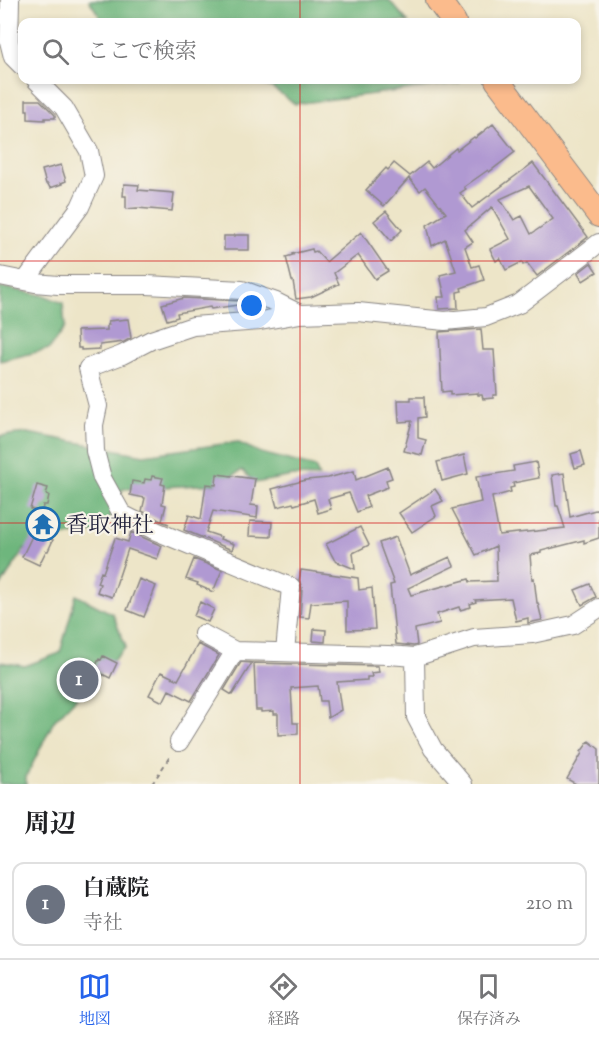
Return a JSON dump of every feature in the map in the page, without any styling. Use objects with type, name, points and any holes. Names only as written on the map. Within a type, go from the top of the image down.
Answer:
[{"type":"main road","points":[[438,0],[451,18]]},
{"type":"main road","points":[[500,84],[599,215]]},
{"type":"street","points":[[10,0],[9,41],[13,57],[18,62]]},
{"type":"street","points":[[25,281],[80,207],[94,176],[89,151],[64,108],[40,84]]},
{"type":"street","points":[[285,652],[291,587],[156,531],[122,514],[102,478],[95,451],[94,425],[98,406],[88,368],[122,355],[151,339],[193,326],[260,321],[300,314],[358,312],[445,321],[486,317],[519,304],[599,243]]},
{"type":"street","points":[[0,276],[58,285],[147,285],[242,290],[276,302],[300,314]]},
{"type":"street","points":[[203,634],[235,651],[416,657],[474,638],[532,634],[573,625],[599,608]]},
{"type":"street","points":[[179,742],[235,651]]},
{"type":"street","points":[[416,657],[416,717],[433,749],[463,784]]},
{"type":"path","points":[[152,784],[179,742]]},
{"type":"green space","points":[[89,0],[389,0],[405,18],[100,18]]},
{"type":"green space","points":[[259,84],[451,84],[295,104],[271,87]]},
{"type":"green space","points":[[0,287],[46,296],[63,303],[65,327],[49,349],[0,361]]},
{"type":"green space","points":[[28,433],[144,455],[237,442],[261,453],[315,467],[319,477],[293,476],[255,483],[242,470],[219,484],[123,489],[103,532],[76,533],[24,550],[0,587],[0,436]]},
{"type":"green space","points":[[76,595],[113,614],[126,647],[54,721],[26,777],[26,784],[0,784],[0,662],[25,666],[60,653]]},
{"type":"building","points":[[26,100],[40,100],[55,115],[55,118],[28,119]]},
{"type":"building","points":[[493,124],[515,152],[464,187],[466,189],[460,193],[472,208],[533,163],[588,237],[537,276],[527,263],[523,265],[522,262],[506,270],[500,258],[496,261],[490,249],[510,239],[492,207],[465,230],[473,242],[465,247],[472,267],[479,265],[484,280],[461,288],[462,291],[457,292],[458,308],[439,309],[438,297],[445,297],[440,275],[456,271],[445,239],[432,246],[427,225],[446,213],[425,187],[420,191],[409,178],[384,206],[366,190],[386,168],[388,170],[394,163],[410,176],[427,162],[432,168],[456,148],[457,150]],"holes":[[[529,186],[553,219],[531,234],[522,216],[514,220],[500,199]]]},
{"type":"building","points":[[61,165],[66,181],[50,188],[46,184],[42,170]]},
{"type":"building","points":[[124,184],[139,185],[138,190],[174,193],[172,211],[126,209],[126,196],[123,196]]},
{"type":"building","points":[[386,211],[402,230],[391,241],[374,221]]},
{"type":"building","points":[[361,232],[388,271],[375,279],[358,255],[334,273],[339,284],[311,297],[296,299],[286,257],[312,249],[326,262]]},
{"type":"building","points":[[249,235],[249,250],[224,250],[224,236]]},
{"type":"building","points":[[591,263],[597,272],[583,281],[578,273]]},
{"type":"building","points":[[184,298],[240,301],[262,309],[239,311],[237,305],[211,309],[210,307],[177,313],[178,317],[167,320],[162,304]]},
{"type":"building","points":[[128,319],[131,338],[124,342],[100,345],[100,349],[81,350],[78,348],[77,331],[107,330],[108,321]]},
{"type":"building","points":[[481,329],[483,350],[494,350],[497,395],[483,399],[478,393],[450,395],[450,391],[442,392],[439,332]]},
{"type":"building","points":[[411,397],[424,397],[425,417],[418,418],[418,438],[426,440],[422,455],[404,451],[412,421],[399,422],[398,400],[411,400]]},
{"type":"building","points":[[581,451],[585,465],[575,468],[571,454]]},
{"type":"building","points":[[464,455],[468,474],[442,481],[437,462]]},
{"type":"building","points":[[536,462],[539,478],[513,483],[514,487],[510,488],[511,492],[492,497],[499,535],[565,528],[558,506],[556,506],[552,475],[564,473],[570,517],[599,509],[599,538],[530,555],[532,579],[534,578],[542,620],[528,623],[528,618],[516,621],[511,598],[475,600],[476,602],[470,604],[471,607],[460,610],[459,607],[437,614],[440,623],[415,629],[417,645],[396,644],[390,585],[394,584],[379,543],[396,537],[410,575],[450,557],[454,566],[408,588],[411,595],[469,579],[470,582],[497,581],[496,546],[476,555],[452,509],[481,502],[476,477],[514,471],[513,466]]},
{"type":"building","points":[[388,467],[392,478],[386,480],[388,487],[365,496],[369,507],[357,512],[349,493],[328,499],[331,509],[318,513],[314,499],[277,507],[272,489],[354,471],[356,480]]},
{"type":"building","points":[[217,474],[255,479],[251,505],[258,506],[257,518],[213,511],[206,532],[234,544],[232,550],[184,530],[189,515],[201,519],[206,484],[216,485]]},
{"type":"building","points":[[152,476],[163,478],[161,484],[165,485],[162,504],[166,505],[162,521],[169,524],[161,521],[142,511],[145,498],[130,495],[132,481],[144,483],[145,479],[151,480]]},
{"type":"building","points":[[37,485],[48,488],[47,505],[43,505],[42,512],[30,509]]},
{"type":"building","points":[[435,489],[443,501],[432,506],[436,516],[412,532],[399,513]]},
{"type":"building","points":[[250,521],[272,522],[271,537],[249,536]]},
{"type":"building","points":[[360,527],[369,545],[353,553],[355,569],[335,561],[326,544]]},
{"type":"building","points":[[34,532],[53,540],[39,565],[22,557]]},
{"type":"building","points":[[131,532],[162,546],[157,559],[128,549],[112,597],[97,592],[100,584],[97,583],[101,572],[103,573],[115,538],[128,542]]},
{"type":"building","points":[[194,559],[222,570],[213,592],[186,579]]},
{"type":"building","points":[[301,570],[358,578],[359,590],[372,588],[375,629],[347,630],[347,601],[311,603],[309,618],[300,617]]},
{"type":"building","points":[[139,579],[156,586],[144,617],[127,610]]},
{"type":"building","points":[[590,584],[596,597],[582,605],[575,590]]},
{"type":"building","points":[[200,602],[214,609],[208,622],[194,616]]},
{"type":"building","points":[[314,629],[326,630],[325,642],[313,641]]},
{"type":"building","points":[[198,644],[219,655],[191,701],[169,690],[163,702],[149,695],[161,672],[178,680]]},
{"type":"building","points":[[103,656],[117,663],[110,678],[94,670]]},
{"type":"building","points":[[241,662],[252,663],[232,695],[224,690]]},
{"type":"building","points":[[254,663],[378,666],[379,672],[371,673],[372,677],[367,677],[367,680],[337,682],[341,710],[328,718],[326,701],[320,701],[318,686],[291,688],[293,723],[298,723],[298,734],[278,735],[278,714],[274,714],[274,711],[256,710]]},
{"type":"building","points":[[82,674],[94,681],[87,693],[75,686]]},
{"type":"building","points":[[589,741],[599,749],[599,784],[576,784],[567,779]]},
{"type":"place","name":"香取神社","points":[[43,524]]},
{"type":"place","name":"白蔵院","points":[[79,680]]}]
